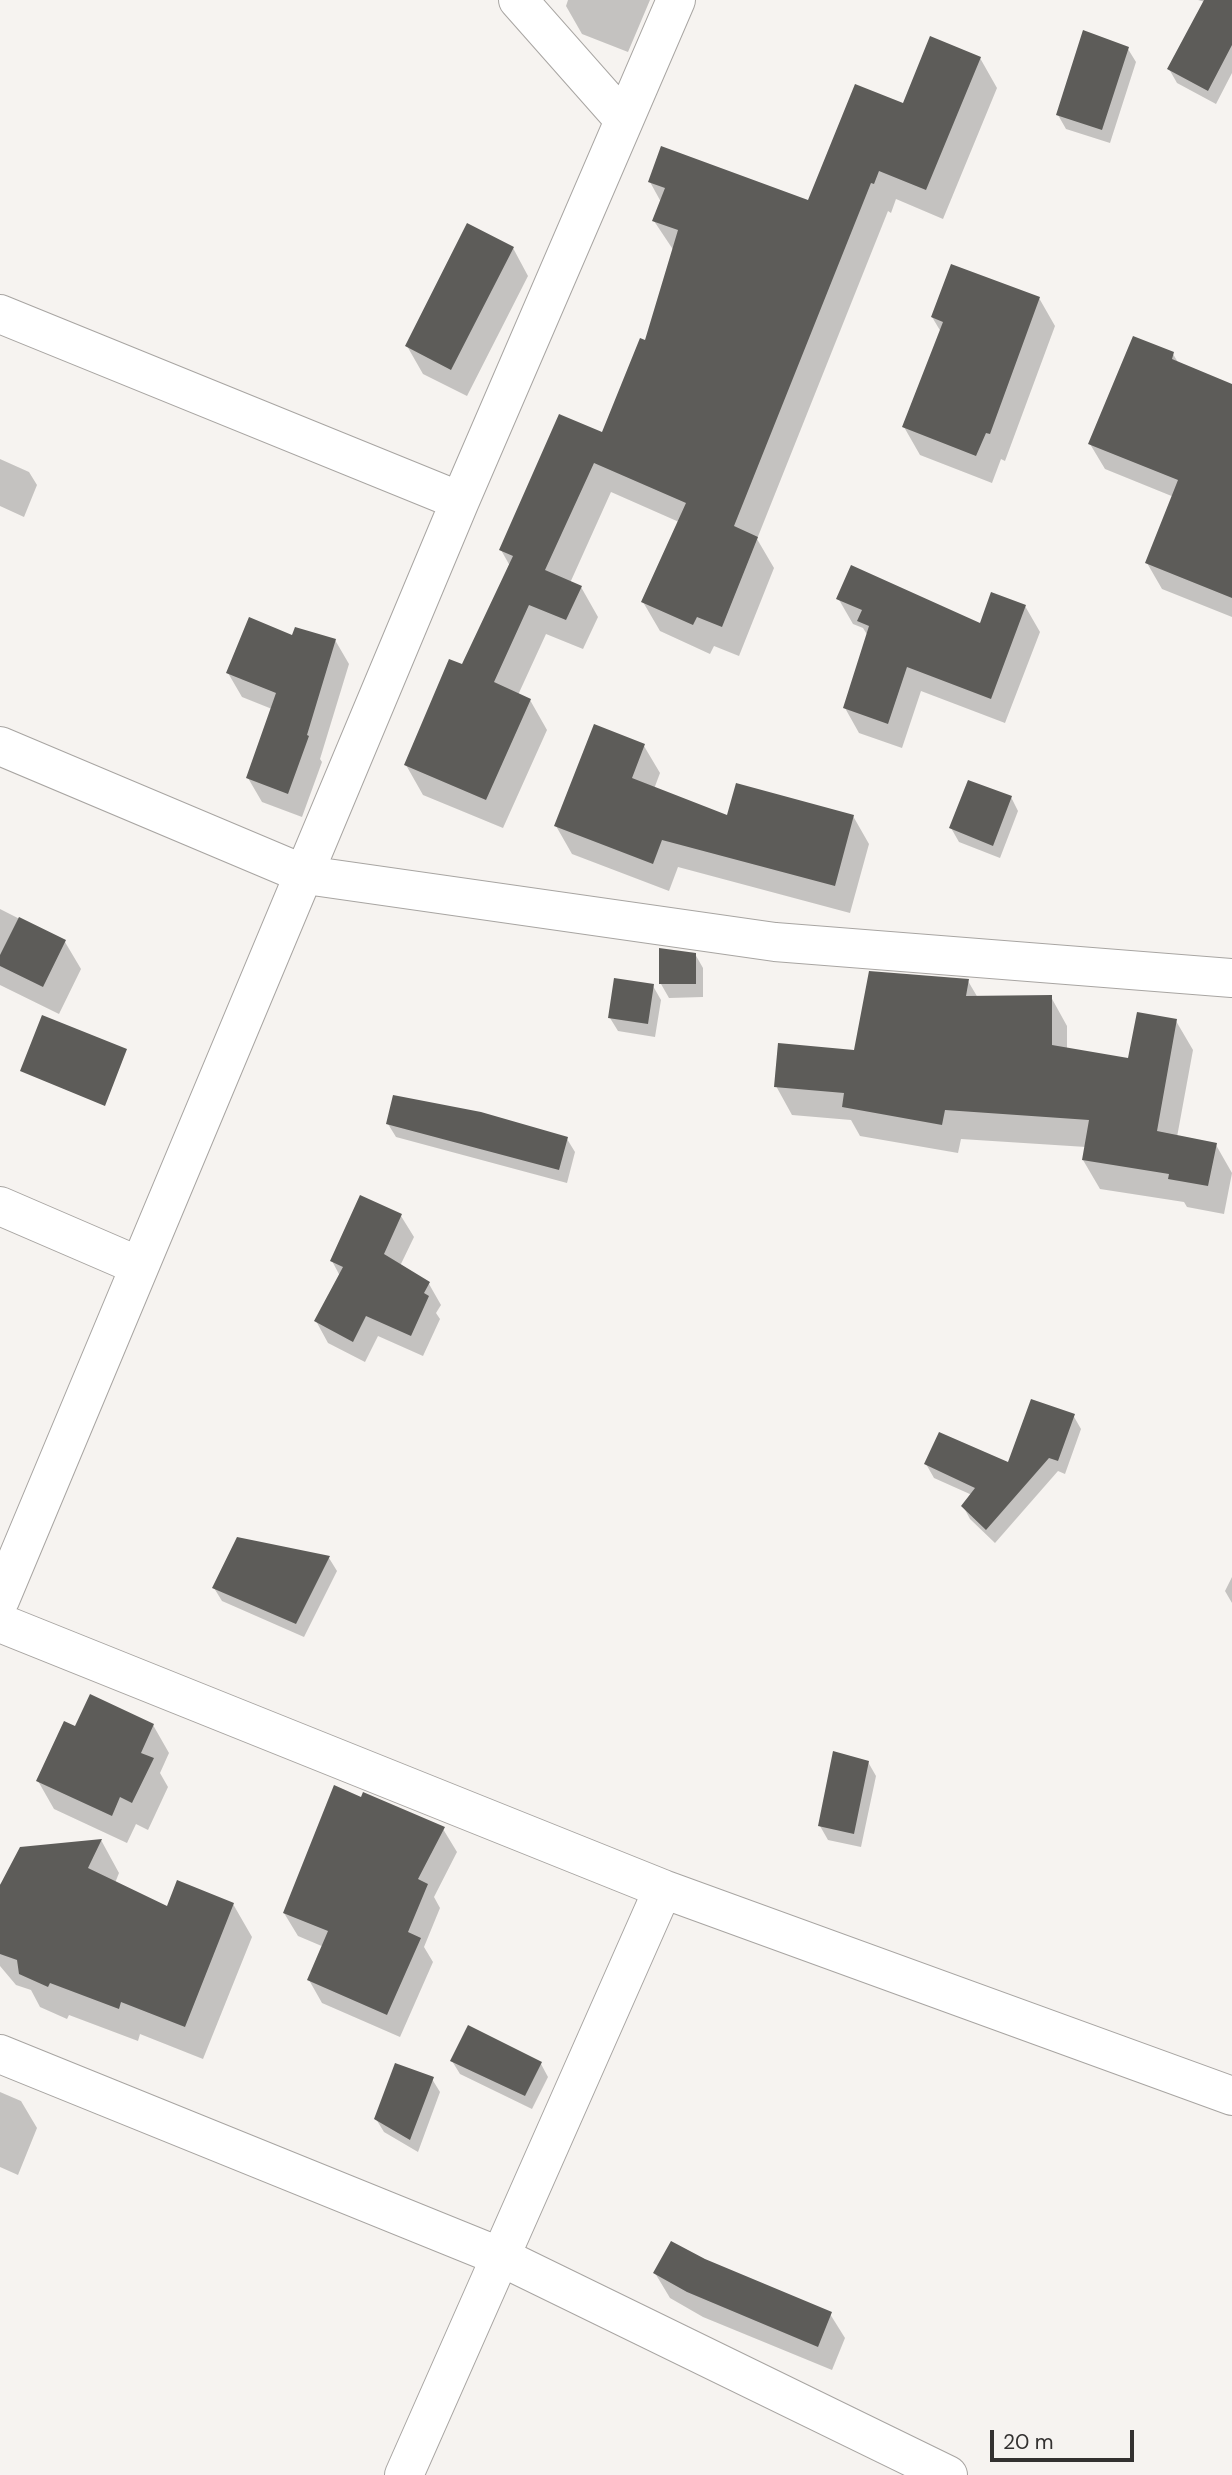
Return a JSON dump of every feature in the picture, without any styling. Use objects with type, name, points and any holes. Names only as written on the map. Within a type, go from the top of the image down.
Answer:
[{"type":"street","points":[[518,0],[624,120]]},
{"type":"street","points":[[0,1600],[306,875],[460,501],[676,0]]},
{"type":"street","points":[[0,314],[460,501]]},
{"type":"street","points":[[0,747],[306,875],[775,942],[1232,978]]},
{"type":"street","points":[[0,1206],[139,1266]]},
{"type":"street","points":[[0,1623],[663,1889],[1232,2096]]},
{"type":"street","points":[[404,2475],[663,1889]]},
{"type":"street","points":[[0,2054],[501,2257],[948,2475]]},
{"type":"building","points":[[1204,0],[1232,0],[1232,45],[1208,91],[1167,69]]},
{"type":"building","points":[[1083,30],[1129,47],[1102,130],[1056,115]]},
{"type":"building","points":[[930,36],[981,57],[926,190],[879,171],[874,184],[871,183],[734,526],[758,537],[722,627],[697,617],[693,625],[641,602],[686,503],[594,463],[545,570],[582,586],[566,620],[529,605],[494,682],[531,699],[486,800],[404,765],[449,659],[462,664],[513,556],[499,550],[559,414],[602,432],[640,338],[645,340],[678,230],[652,221],[665,188],[648,182],[661,146],[808,200],[855,84],[903,103]]},
{"type":"building","points":[[467,223],[514,247],[451,370],[405,346]]},
{"type":"building","points":[[951,264],[1040,297],[990,434],[986,433],[976,456],[902,427],[943,322],[931,317]]},
{"type":"building","points":[[1133,336],[1174,352],[1172,359],[1232,384],[1232,598],[1145,563],[1178,480],[1088,444]]},
{"type":"building","points":[[851,565],[980,623],[991,592],[1026,605],[991,699],[907,667],[888,724],[843,708],[869,626],[857,621],[862,610],[836,599]]},
{"type":"building","points":[[249,617],[292,635],[295,627],[336,639],[307,735],[309,736],[288,794],[246,778],[276,693],[226,673]]},
{"type":"building","points":[[594,724],[645,744],[632,778],[727,815],[736,783],[854,815],[835,886],[662,840],[653,864],[554,826]]},
{"type":"building","points":[[968,780],[1012,796],[993,846],[949,828]]},
{"type":"building","points":[[19,917],[66,940],[43,987],[0,966],[0,955]]},
{"type":"building","points":[[659,948],[696,953],[696,984],[659,984]]},
{"type":"building","points":[[869,971],[969,979],[966,996],[1052,995],[1052,1045],[1128,1058],[1137,1012],[1177,1019],[1157,1131],[1217,1143],[1208,1186],[1168,1179],[1169,1174],[1082,1160],[1089,1120],[945,1110],[942,1125],[842,1107],[844,1093],[774,1087],[778,1043],[854,1050]]},
{"type":"building","points":[[614,978],[654,984],[648,1024],[608,1018]]},
{"type":"building","points":[[42,1015],[127,1049],[105,1106],[20,1071]]},
{"type":"building","points":[[393,1095],[481,1112],[568,1137],[559,1170],[386,1124]]},
{"type":"building","points":[[360,1195],[402,1214],[384,1254],[430,1282],[424,1293],[429,1296],[411,1336],[366,1316],[353,1342],[314,1321],[343,1267],[330,1261]]},
{"type":"building","points":[[1031,1399],[1075,1414],[1058,1461],[1049,1458],[986,1530],[961,1506],[975,1488],[924,1464],[939,1432],[1008,1462]]},
{"type":"building","points":[[237,1537],[330,1556],[296,1624],[212,1588]]},
{"type":"building","points":[[90,1694],[154,1724],[141,1753],[154,1758],[132,1803],[120,1797],[112,1816],[36,1781],[64,1721],[75,1726]]},
{"type":"building","points":[[833,1751],[869,1761],[854,1834],[818,1826]]},
{"type":"building","points":[[334,1785],[361,1797],[363,1792],[445,1827],[418,1879],[428,1884],[408,1932],[421,1938],[387,2015],[307,1980],[328,1931],[283,1913]]},
{"type":"building","points":[[102,1839],[88,1868],[167,1906],[177,1880],[234,1903],[185,2027],[121,2002],[119,2009],[50,1983],[48,1987],[19,1974],[17,1960],[0,1954],[0,1885],[20,1847]]},
{"type":"building","points":[[468,2025],[542,2062],[525,2096],[450,2061]]},
{"type":"building","points":[[395,2063],[434,2077],[410,2140],[374,2119]]},
{"type":"building","points":[[671,2241],[705,2259],[832,2312],[818,2347],[687,2292],[653,2273]]}]
